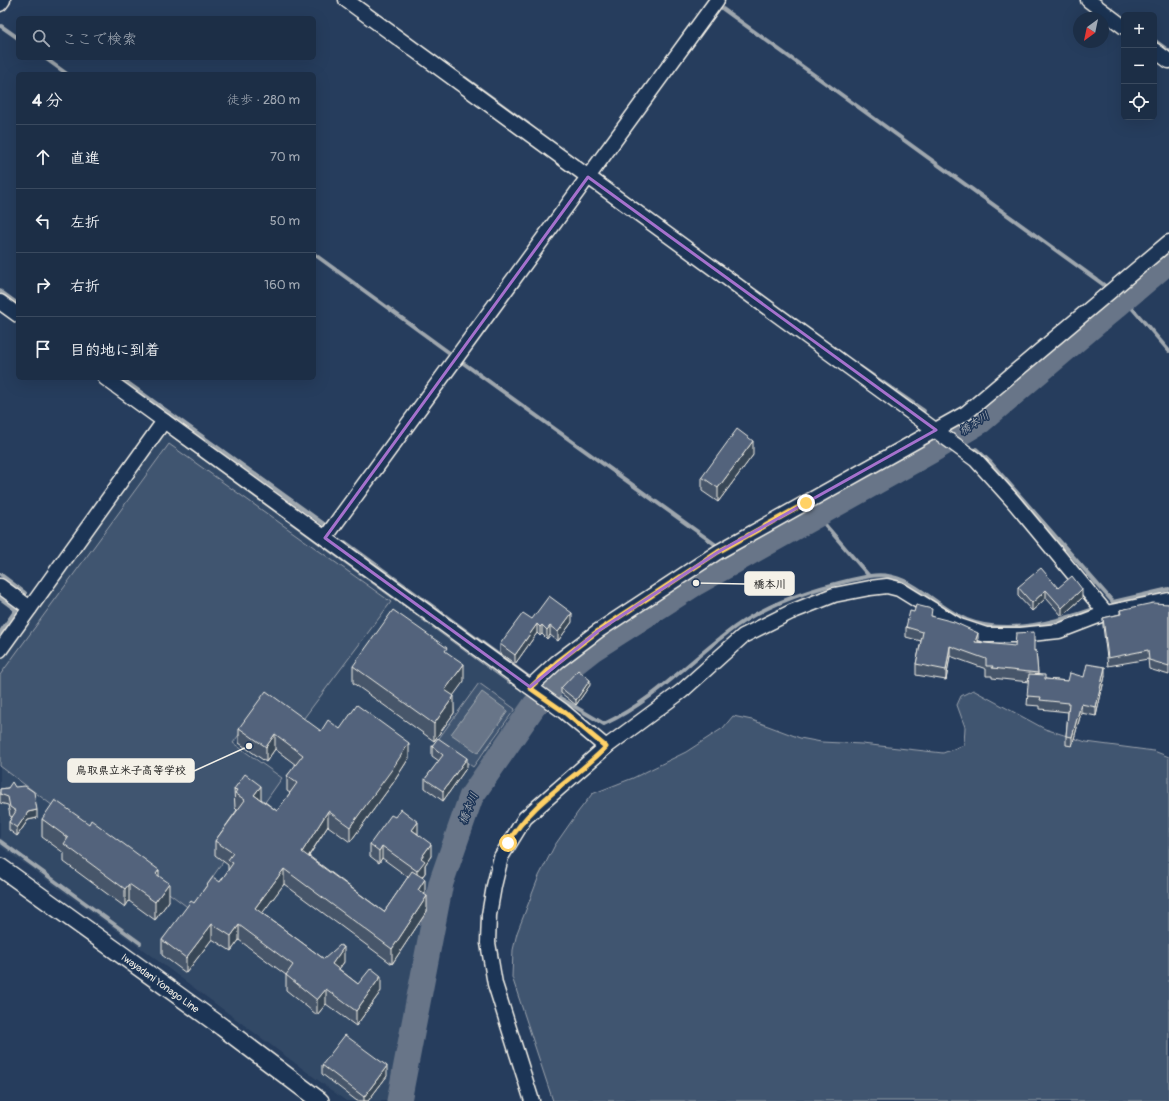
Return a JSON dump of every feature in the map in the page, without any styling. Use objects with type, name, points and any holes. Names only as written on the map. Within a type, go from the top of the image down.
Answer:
[{"type":"main road","name":"Iwayadani Yonago Line","points":[[0,867],[222,1027],[320,1101]]},
{"type":"street","points":[[0,4],[3,0]]},
{"type":"street","points":[[346,0],[976,460],[1014,501],[1106,613]]},
{"type":"street","points":[[325,538],[716,0]]},
{"type":"street","points":[[1095,2],[1121,24]]},
{"type":"street","points":[[1157,52],[1169,61]]},
{"type":"street","points":[[533,689],[557,662],[598,631],[718,552],[966,413],[1169,242]]},
{"type":"street","points":[[0,302],[16,314]]},
{"type":"street","points":[[108,380],[550,701],[606,747]]},
{"type":"street","points":[[0,650],[164,421]]},
{"type":"street","points":[[0,586],[30,608]]},
{"type":"street","points":[[532,1101],[495,984],[488,944],[489,915],[501,856],[524,818],[606,747],[682,691],[743,636],[791,612],[834,596],[870,588],[888,586],[899,589],[959,626],[986,635],[1021,635],[1058,631],[1106,613],[1169,600]]},
{"type":"highlighted area","points":[[588,177],[936,430],[718,552],[598,631],[530,687],[325,538]]},
{"type":"shaded area","points":[[166,429],[534,697],[469,786],[444,857],[429,916],[394,1101],[346,1101],[134,943],[0,846],[0,656]]},
{"type":"shaded area","points":[[169,432],[512,682],[510,684],[167,433]]},
{"type":"shaded area","points":[[169,444],[391,602],[298,726],[264,700],[233,743],[282,778],[190,909],[0,766],[0,675]]},
{"type":"shaded area","points":[[479,683],[515,709],[473,767],[437,741]]},
{"type":"shaded area","points":[[973,690],[1045,729],[1086,742],[1154,751],[1169,757],[1169,1101],[553,1101],[512,977],[513,950],[517,933],[539,876],[555,845],[592,794],[633,778],[686,752],[723,728],[733,716],[752,720],[800,738],[821,742],[862,744],[943,753],[964,745],[965,727],[957,705],[961,696]]},
{"type":"shaded area","points":[[482,692],[508,711],[478,753],[451,734]]},
{"type":"building","points":[[737,429],[753,441],[718,488],[702,477]]},
{"type":"building","points":[[1041,568],[1058,588],[1072,576],[1082,589],[1062,608],[1046,590],[1032,603],[1018,587]]},
{"type":"building","points":[[549,596],[572,613],[558,632],[550,626],[547,630],[542,625],[540,627],[537,624],[515,655],[500,644],[523,613],[532,619]]},
{"type":"building","points":[[1153,603],[1169,604],[1169,666],[1149,660],[1148,650],[1108,658],[1103,618],[1121,614],[1120,610]]},
{"type":"building","points":[[916,605],[932,609],[931,616],[954,622],[978,633],[975,642],[1015,646],[1016,633],[1034,632],[1034,651],[1036,651],[1038,673],[992,668],[993,666],[986,666],[986,659],[950,646],[946,670],[916,664],[923,632],[906,627],[910,611],[914,612]]},
{"type":"building","points":[[393,610],[447,648],[445,651],[464,664],[445,690],[454,696],[434,724],[353,666]]},
{"type":"building","points":[[1087,664],[1105,667],[1096,707],[1081,704],[1072,737],[1066,736],[1069,703],[1040,700],[1041,697],[1027,696],[1029,674],[1045,675],[1045,679],[1068,681],[1070,673],[1084,677]]},
{"type":"building","points":[[578,670],[590,680],[576,700],[561,688]]},
{"type":"building","points":[[266,691],[321,731],[328,720],[340,729],[357,705],[409,743],[393,768],[350,827],[328,811],[302,852],[384,912],[412,871],[425,879],[418,890],[427,896],[392,949],[284,869],[255,908],[324,959],[340,945],[344,947],[332,964],[358,984],[371,968],[381,976],[356,1011],[326,989],[317,1000],[286,975],[293,965],[239,925],[231,936],[212,924],[186,958],[162,940],[191,901],[194,903],[213,877],[220,882],[233,863],[228,860],[233,853],[215,841],[245,800],[235,793],[237,790],[234,789],[245,774],[261,786],[254,795],[277,811],[297,783],[287,776],[303,755],[275,734],[266,747],[239,728]]},
{"type":"building","points":[[438,738],[467,758],[443,791],[425,779],[443,755],[432,746]]},
{"type":"building","points":[[12,782],[15,787],[25,786],[34,792],[37,810],[28,812],[17,828],[9,822],[16,811],[10,807],[8,797],[0,794],[0,789],[8,788]]},
{"type":"building","points":[[55,800],[89,824],[91,820],[159,870],[156,874],[169,883],[155,902],[129,884],[125,889],[64,844],[68,838],[42,819]]},
{"type":"building","points":[[401,809],[418,822],[412,830],[431,844],[421,858],[425,861],[417,871],[382,846],[379,851],[370,844],[391,815],[395,817]]},
{"type":"building","points":[[345,1035],[387,1066],[364,1097],[322,1065]]},
{"type":"waterway","points":[[723,9],[1104,285]]},
{"type":"waterway","points":[[1,26],[16,37]]},
{"type":"waterway","points":[[1157,42],[1169,51]]},
{"type":"waterway","points":[[48,60],[64,72]]},
{"type":"waterway","points":[[465,78],[528,124]]},
{"type":"waterway","points":[[316,255],[451,354]]},
{"type":"waterway","name":"橋本川","points":[[399,1101],[441,883],[471,797],[534,706],[570,667],[593,649],[696,583],[931,451],[981,421],[1169,261]]},
{"type":"waterway","points":[[0,291],[16,303]]},
{"type":"waterway","points":[[1132,308],[1169,351]]},
{"type":"waterway","points":[[459,360],[716,545]]},
{"type":"waterway","points":[[860,367],[924,411]]},
{"type":"waterway","points":[[124,380],[324,524]]},
{"type":"waterway","points":[[976,449],[991,463],[1113,602],[1169,589]]},
{"type":"waterway","points":[[816,514],[869,576]]},
{"type":"waterway","points":[[345,542],[530,678]]},
{"type":"waterway","points":[[0,574],[25,593]]},
{"type":"waterway","points":[[560,698],[604,724],[622,715],[656,692],[719,639],[750,617],[783,601],[800,595],[835,584],[870,576],[884,575],[909,583],[955,614],[982,625],[999,627],[1032,625],[1066,618],[1097,608]]},
{"type":"waterway","points":[[0,598],[16,610],[0,633]]},
{"type":"waterway","points":[[0,841],[140,943]]},
{"type":"place","name":"橋本川","points":[[696,583]]},
{"type":"place","name":"鳥取県立米子高等学校","points":[[249,746]]},
{"type":"route","points":[[508,843],[524,818],[532,810],[606,747],[563,711],[530,688],[557,662],[598,631],[718,552],[806,503]]}]
